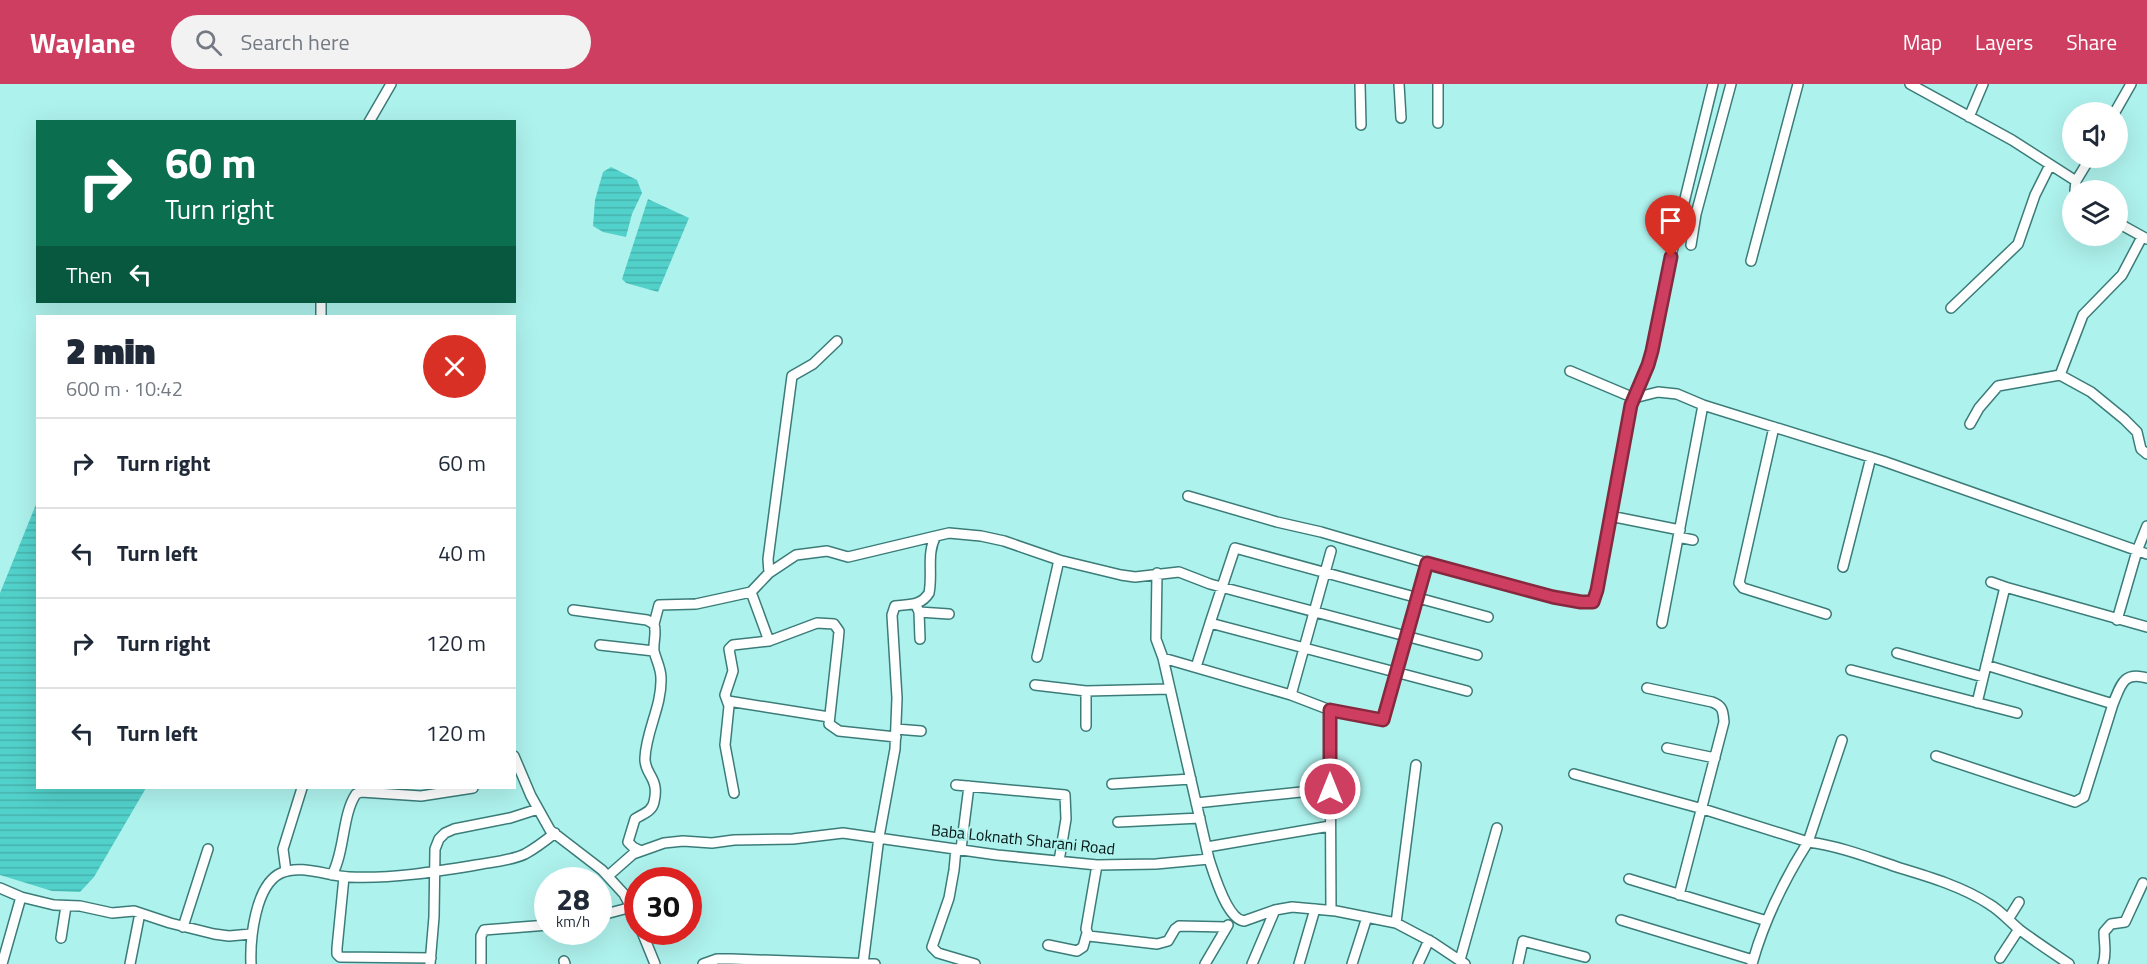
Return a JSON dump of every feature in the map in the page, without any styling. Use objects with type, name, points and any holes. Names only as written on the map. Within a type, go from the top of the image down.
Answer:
[{"type":"street","points":[[370,120],[391,84]]},
{"type":"street","points":[[1360,84],[1361,125]]},
{"type":"street","points":[[1399,84],[1401,118]]},
{"type":"street","points":[[1438,84],[1438,123]]},
{"type":"street","points":[[1188,496],[1553,597],[1593,602],[1634,398],[1652,351],[1669,264],[1713,84]]},
{"type":"street","points":[[1691,245],[1701,195],[1731,84]]},
{"type":"street","points":[[1751,261],[1798,84]]},
{"type":"street","points":[[1910,84],[2050,165],[2069,180]]},
{"type":"street","points":[[1929,94],[1932,84]]},
{"type":"street","points":[[1969,117],[1983,84]]},
{"type":"street","points":[[2121,102],[2131,84]]},
{"type":"street","points":[[1951,308],[2018,244],[2035,195],[2050,165]]},
{"type":"street","points":[[2060,375],[2084,315],[2122,276],[2145,238],[2128,229]]},
{"type":"street","points":[[769,573],[768,559],[792,376],[813,364],[837,341]]},
{"type":"street","points":[[1570,371],[1634,398],[1658,392],[1677,394],[1703,405],[1871,458],[2147,554]]},
{"type":"street","points":[[1970,424],[1979,408],[1998,386],[2060,375],[2091,392],[2124,419],[2137,432],[2141,449],[2147,454]]},
{"type":"street","points":[[1662,623],[1703,405]]},
{"type":"street","points":[[1774,427],[1739,583],[1743,588],[1826,614]]},
{"type":"street","points":[[1843,567],[1871,458]]},
{"type":"street","points":[[1610,516],[1679,533],[1693,540]]},
{"type":"street","points":[[2116,620],[2147,526]]},
{"type":"street","points":[[640,850],[628,842],[634,819],[649,811],[655,798],[655,781],[645,763],[648,732],[654,719],[661,682],[660,668],[654,651],[654,624],[659,605],[696,604],[751,592],[769,573],[796,555],[827,551],[848,557],[949,533],[994,538],[1059,560],[1135,577],[1179,572],[1222,587],[1477,655]]},
{"type":"street","points":[[920,639],[917,609],[929,593],[932,547],[936,536]]},
{"type":"street","points":[[1196,668],[1235,548],[1488,617]]},
{"type":"street","points":[[1291,695],[1331,550]]},
{"type":"street","points":[[1037,657],[1059,560]]},
{"type":"street","points":[[1163,658],[1291,695],[1330,710],[1383,720],[1427,563]]},
{"type":"street","points":[[1157,573],[1156,639],[1163,658],[1209,859],[1218,884],[1233,915],[1239,921],[1292,907],[1331,910],[1396,923],[1429,940],[1463,962],[1497,828]]},
{"type":"street","points":[[1991,582],[2116,620],[2147,627]]},
{"type":"street","points":[[1977,703],[2005,587]]},
{"type":"street","points":[[751,592],[769,641]]},
{"type":"street","points":[[863,964],[879,837],[896,733],[897,684],[892,615],[895,606],[949,614]]},
{"type":"street","points":[[573,610],[647,620],[654,624]]},
{"type":"street","points":[[734,793],[725,745],[729,717],[725,690],[734,671],[729,649],[733,645],[769,641],[817,623],[830,622],[837,626],[838,642],[829,724],[839,731],[896,733],[921,731]]},
{"type":"street","points":[[1210,623],[1467,691]]},
{"type":"street","points":[[600,645],[654,651]]},
{"type":"street","points":[[1896,653],[1983,677]]},
{"type":"street","points":[[1986,665],[2113,704]]},
{"type":"street","points":[[1851,670],[2017,713]]},
{"type":"street","points":[[1936,756],[2075,802],[2084,797],[2122,681],[2131,676],[2147,678]]},
{"type":"street","points":[[1035,685],[1086,691],[1170,689]]},
{"type":"street","points":[[1647,688],[1719,705],[1723,711],[1724,723],[1679,895]]},
{"type":"street","points":[[1086,691],[1086,726]]},
{"type":"street","points":[[728,701],[829,717]]},
{"type":"street","points":[[1330,710],[1331,910]]},
{"type":"street","points":[[1621,920],[1753,962],[1767,921],[1808,842],[1842,740]]},
{"type":"street","points":[[1667,748],[1715,758]]},
{"type":"street","points":[[1396,923],[1416,765]]},
{"type":"street","points":[[1574,774],[1703,809],[1808,842],[1832,845],[1931,878],[1988,903],[2009,918],[2019,929],[2069,964]]},
{"type":"street","points":[[519,778],[550,830],[597,867]]},
{"type":"street","points":[[1113,784],[1191,779]]},
{"type":"street","points":[[956,785],[1065,795],[1066,819],[1059,861]]},
{"type":"street","points":[[969,786],[949,898],[932,947],[938,953],[975,964]]},
{"type":"street","points":[[286,871],[283,849],[302,789]]},
{"type":"street","points":[[332,875],[340,859],[349,811],[356,794],[361,792],[421,796],[466,789]]},
{"type":"street","points":[[1196,803],[1330,789]]},
{"type":"street","points":[[344,877],[337,948],[337,954],[340,957],[430,961],[435,849],[439,839],[445,833],[538,809]]},
{"type":"street","points":[[1118,822],[1200,818]]},
{"type":"street","points":[[1206,847],[1330,826]]},
{"type":"street","points":[[251,964],[251,934],[262,897],[274,877],[286,871],[303,870],[344,877],[390,877],[435,872],[512,858],[532,849],[555,833]]},
{"type":"street","name":"Baba Loknath Sharani Road","points":[[612,872],[620,863],[640,850],[683,841],[712,843],[734,840],[808,838],[843,833],[1097,865],[1156,864],[1209,859]]},
{"type":"street","points":[[183,927],[208,849]]},
{"type":"street","points":[[1048,945],[1077,951],[1083,947],[1097,865]]},
{"type":"street","points":[[1629,879],[1767,921]]},
{"type":"street","points":[[612,880],[624,894]]},
{"type":"street","points":[[2103,964],[2107,954],[2104,932],[2111,924],[2125,922],[2143,883]]},
{"type":"street","points":[[0,888],[21,897],[66,906],[80,906],[112,913],[134,911],[183,927],[214,934],[251,934]]},
{"type":"street","points":[[2,964],[21,897]]},
{"type":"street","points":[[2009,918],[2019,902]]},
{"type":"street","points":[[61,938],[66,906]]},
{"type":"street","points":[[1299,964],[1315,909]]},
{"type":"street","points":[[1252,964],[1275,910]]},
{"type":"street","points":[[130,964],[140,913]]},
{"type":"street","points":[[1205,964],[1233,915]]},
{"type":"street","points":[[1352,964],[1367,917]]},
{"type":"street","points":[[481,964],[481,936],[484,930],[534,926]]},
{"type":"street","points":[[1087,933],[1094,938],[1157,944],[1168,941],[1179,926],[1226,927]]},
{"type":"street","points":[[2000,958],[2019,929]]},
{"type":"street","points":[[1418,964],[1429,940]]},
{"type":"street","points":[[1518,964],[1523,941],[1585,957]]},
{"type":"street","points":[[647,945],[655,964]]},
{"type":"street","points":[[935,964],[938,953]]},
{"type":"street","points":[[703,964],[717,959],[875,964]]},
{"type":"water","points":[[611,167],[637,180],[642,193],[632,214],[626,237],[603,232],[593,226],[595,200],[603,172]]},
{"type":"water","points":[[648,199],[689,218],[658,292],[626,283],[622,279]]},
{"type":"water","points":[[36,504],[36,789],[145,789],[94,877],[80,892],[52,891],[0,875],[0,593]]},
{"type":"route","points":[[1330,789],[1330,710],[1383,720],[1427,563],[1553,597],[1593,602],[1631,405],[1652,351],[1671,257]]}]
